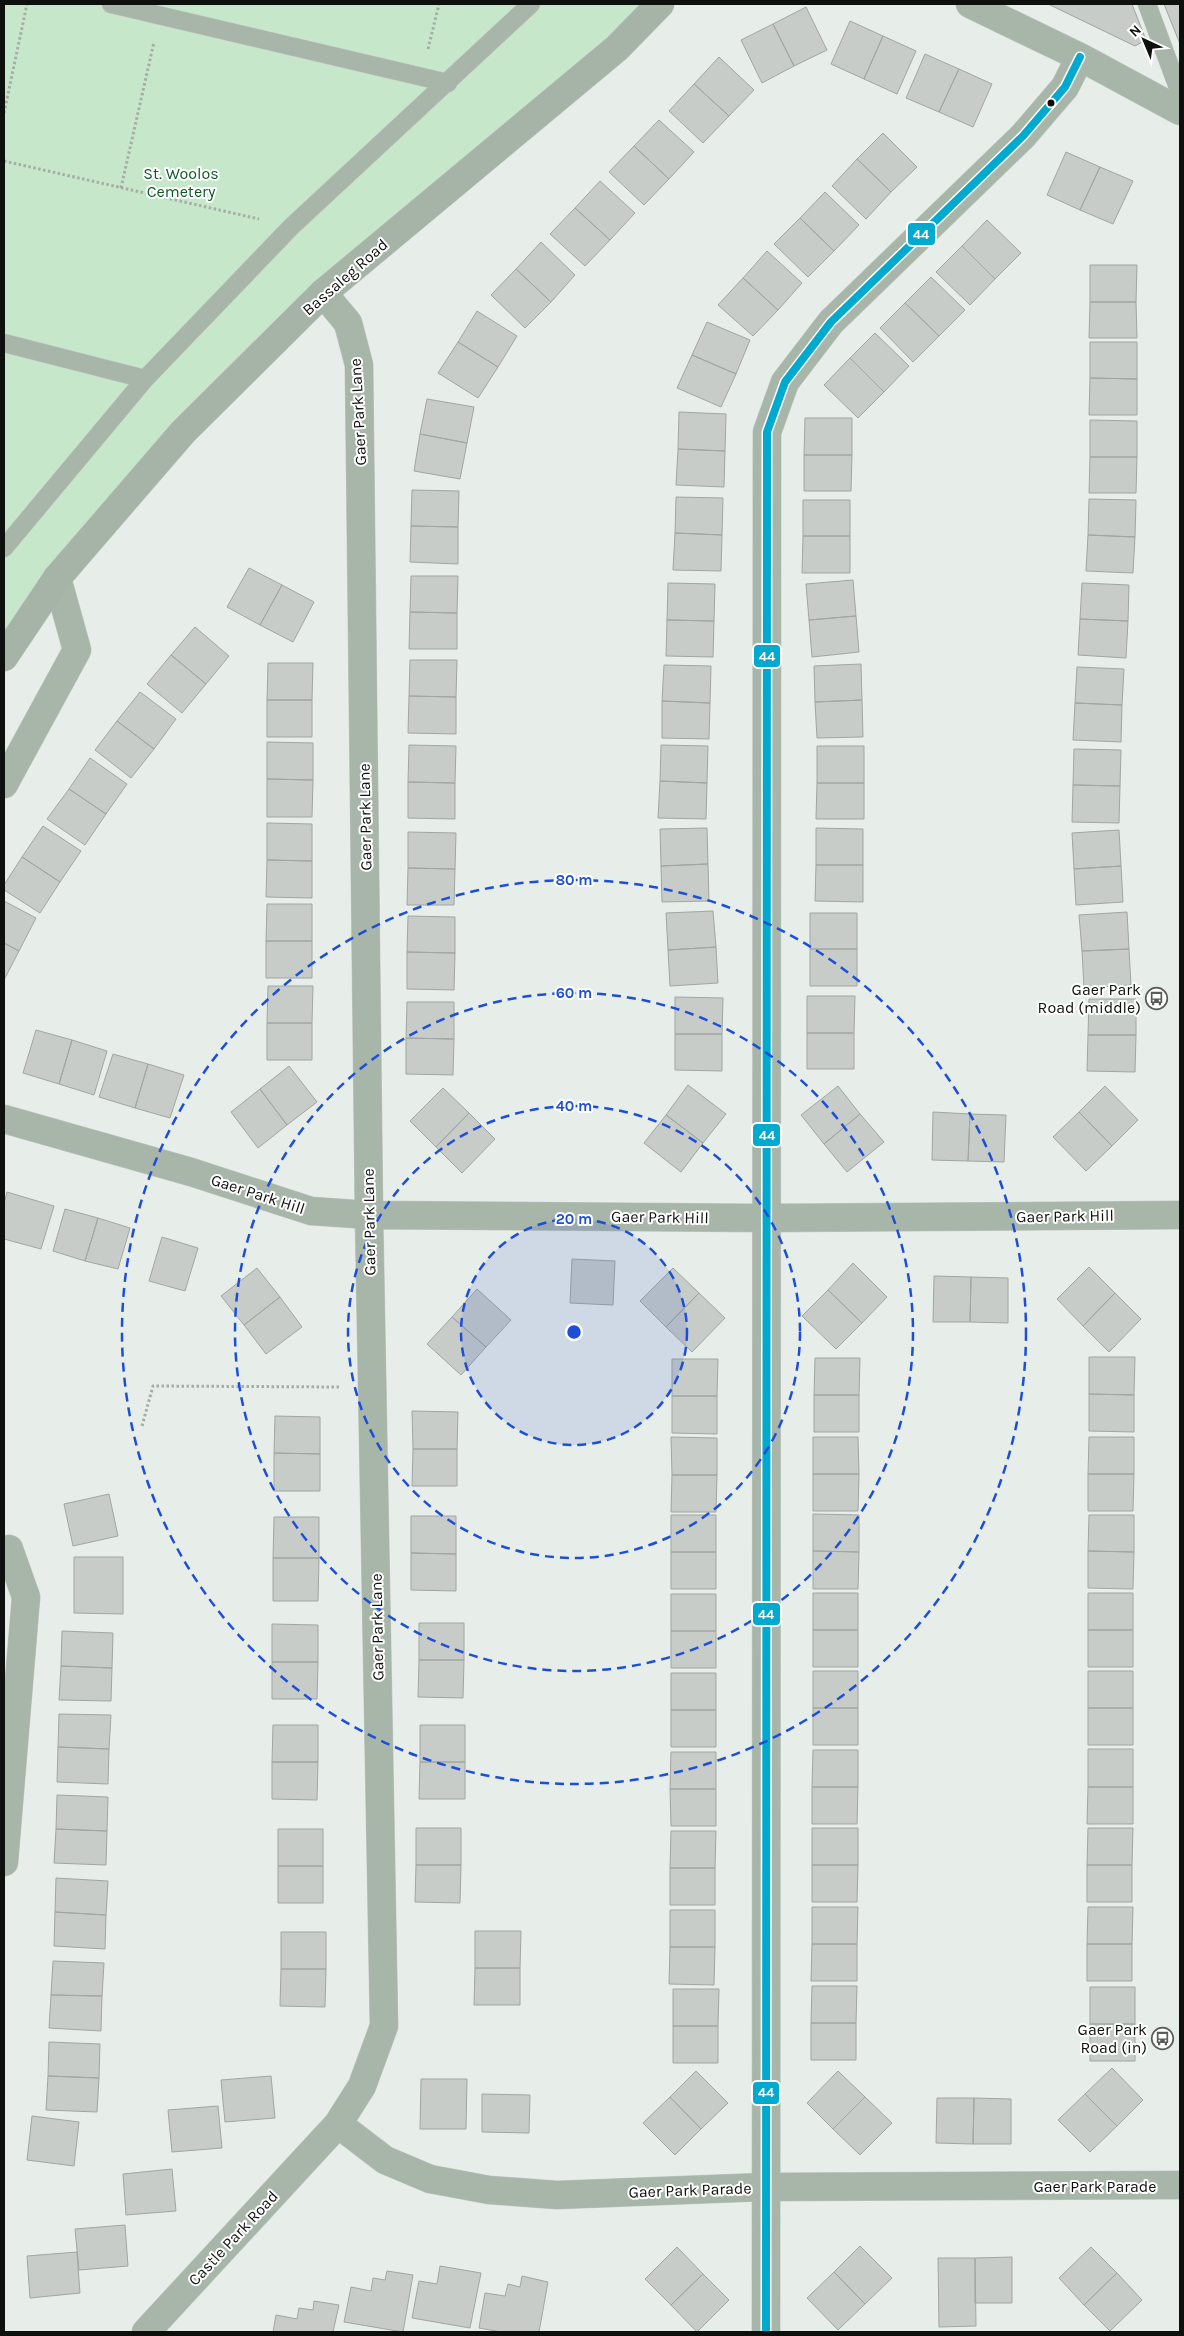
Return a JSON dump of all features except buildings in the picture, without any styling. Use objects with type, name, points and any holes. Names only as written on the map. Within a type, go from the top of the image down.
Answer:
[{"type":"street","name":"Bassaleg Road","points":[[4,657],[57,578],[183,432],[323,293],[617,48],[660,4]]},
{"type":"street","points":[[970,4],[1080,56],[1180,111]]},
{"type":"street","points":[[766,2332],[767,432],[785,382],[831,322],[1023,136],[1065,87],[1080,56]]},
{"type":"street","name":"Gaer Park Lane","points":[[323,293],[348,323],[359,365],[369,1215],[384,2026],[362,2086],[329,2134]]},
{"type":"street","points":[[4,784],[77,650],[57,578]]},
{"type":"street","name":"Gaer Park Hill","points":[[4,1119],[192,1172],[311,1211],[369,1215],[766,1218],[1180,1215]]},
{"type":"street","points":[[4,1862],[26,1597],[9,1549]]},
{"type":"street","name":"Gaer Park Parade","points":[[329,2134],[430,2179],[489,2190],[557,2195],[766,2188],[1180,2185]]},
{"type":"street","name":"Castle Park Road","points":[[146,2332],[329,2134]]},
{"type":"lane","points":[[112,4],[448,83]]},
{"type":"lane","points":[[4,548],[144,379],[291,227],[531,4]]},
{"type":"lane","points":[[1147,4],[1180,93]]},
{"type":"lane","points":[[4,344],[144,379]]},
{"type":"path","points":[[4,112],[27,4]]},
{"type":"path","points":[[421,77],[439,4]]},
{"type":"path","points":[[121,188],[160,14]]},
{"type":"path","points":[[4,161],[291,227]]},
{"type":"path","points":[[142,1426],[153,1386],[372,1387]]},
{"type":"green space","name":"St. Woolos Cemetery","points":[[4,4],[660,4],[323,293],[4,657]]},
{"type":"transit line","name":"44","points":[[766,2332],[767,432],[785,382],[831,322],[1023,136],[1065,87],[1080,57]]},
{"type":"place","name":"Gaer Park Road (middle)","points":[[1157,998]]},
{"type":"place","name":"Gaer Park Road (in)","points":[[1163,2038]]}]
